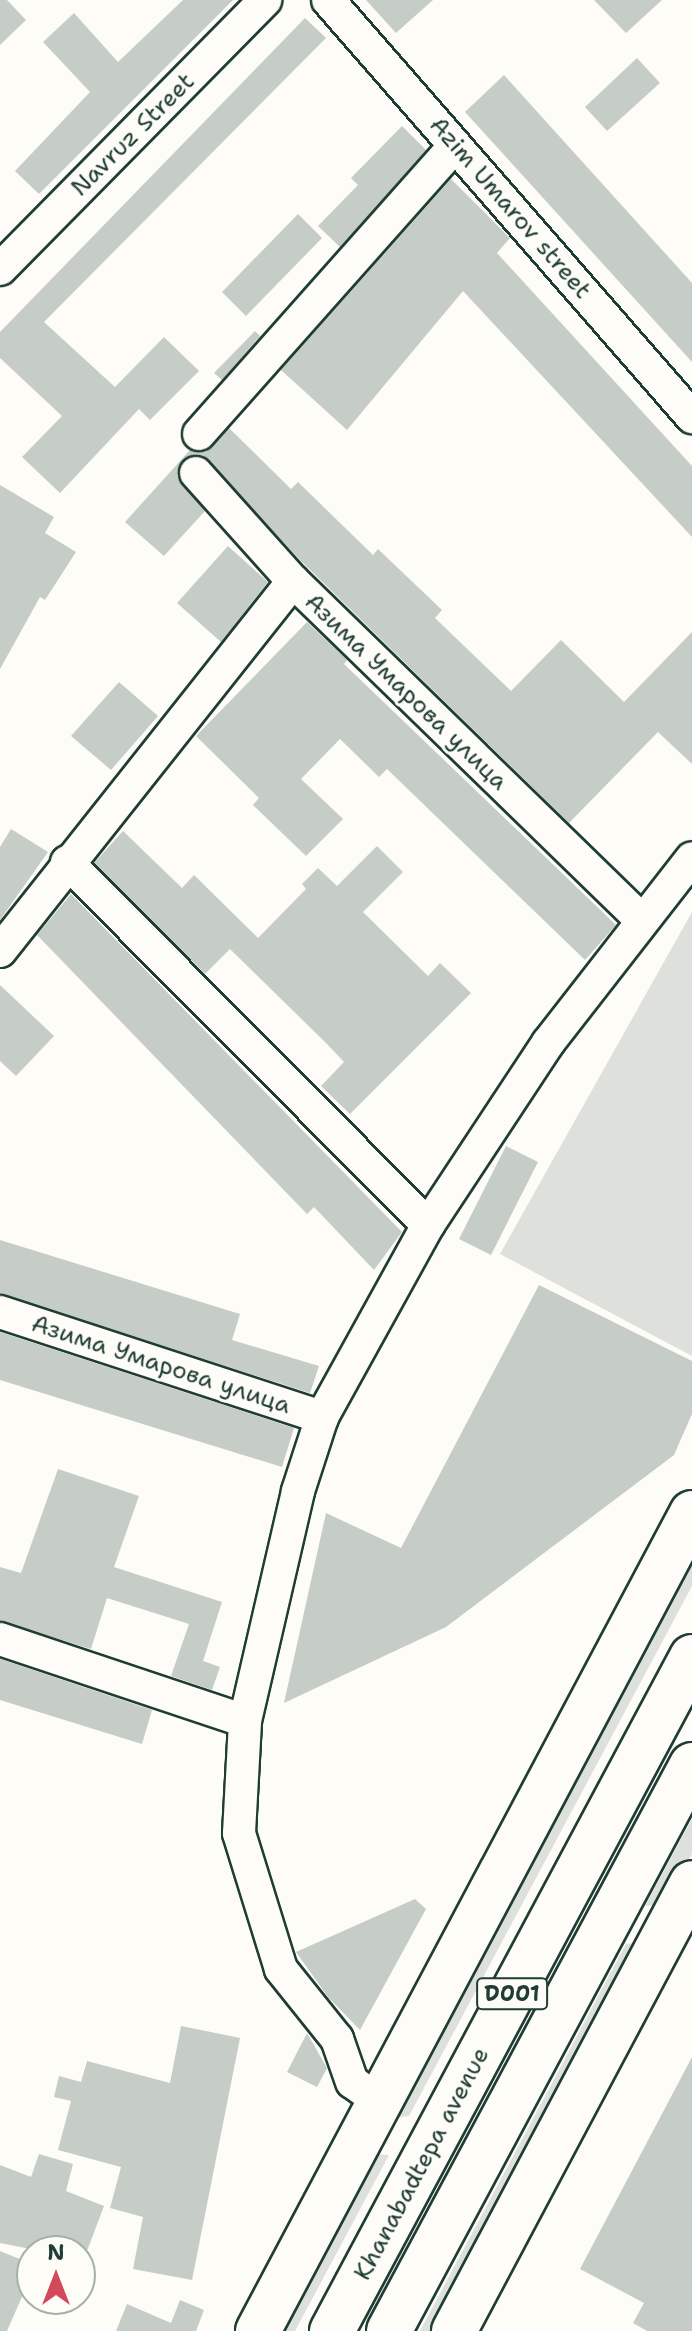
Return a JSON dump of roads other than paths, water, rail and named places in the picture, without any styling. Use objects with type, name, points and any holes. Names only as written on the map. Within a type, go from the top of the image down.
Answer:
[{"type":"highway","points":[[258,2331],[692,1513]]},
{"type":"highway","name":"Khanabadtepa avenue","points":[[332,2331],[692,1657]]},
{"type":"highway","name":"Khanabadtepa avenue","points":[[389,2331],[692,1765]]},
{"type":"highway","points":[[594,1949],[686,1895]]},
{"type":"highway","points":[[454,2331],[686,1895]]},
{"type":"highway","points":[[356,2146],[445,2120]]},
{"type":"street","name":"Navruz Street","points":[[0,269],[265,0]]},
{"type":"street","name":"Azim Umarov street","points":[[328,0],[692,417]]},
{"type":"street","points":[[199,434],[455,146]]},
{"type":"street","points":[[196,473],[293,581]]},
{"type":"street","name":"Азима Умарова улица","points":[[0,951],[67,862],[293,581],[640,919]]},
{"type":"street","name":"Азима Умарова улица","points":[[380,2102],[352,2082],[337,2039],[293,1987],[273,1948],[239,1833],[245,1721],[298,1491],[322,1417],[428,1225],[487,1130],[640,919],[692,858]]},
{"type":"street","points":[[67,862],[428,1225]]},
{"type":"street","name":"Азима Умарова улица","points":[[0,1312],[322,1417]]},
{"type":"street","points":[[0,1639],[245,1721]]}]
